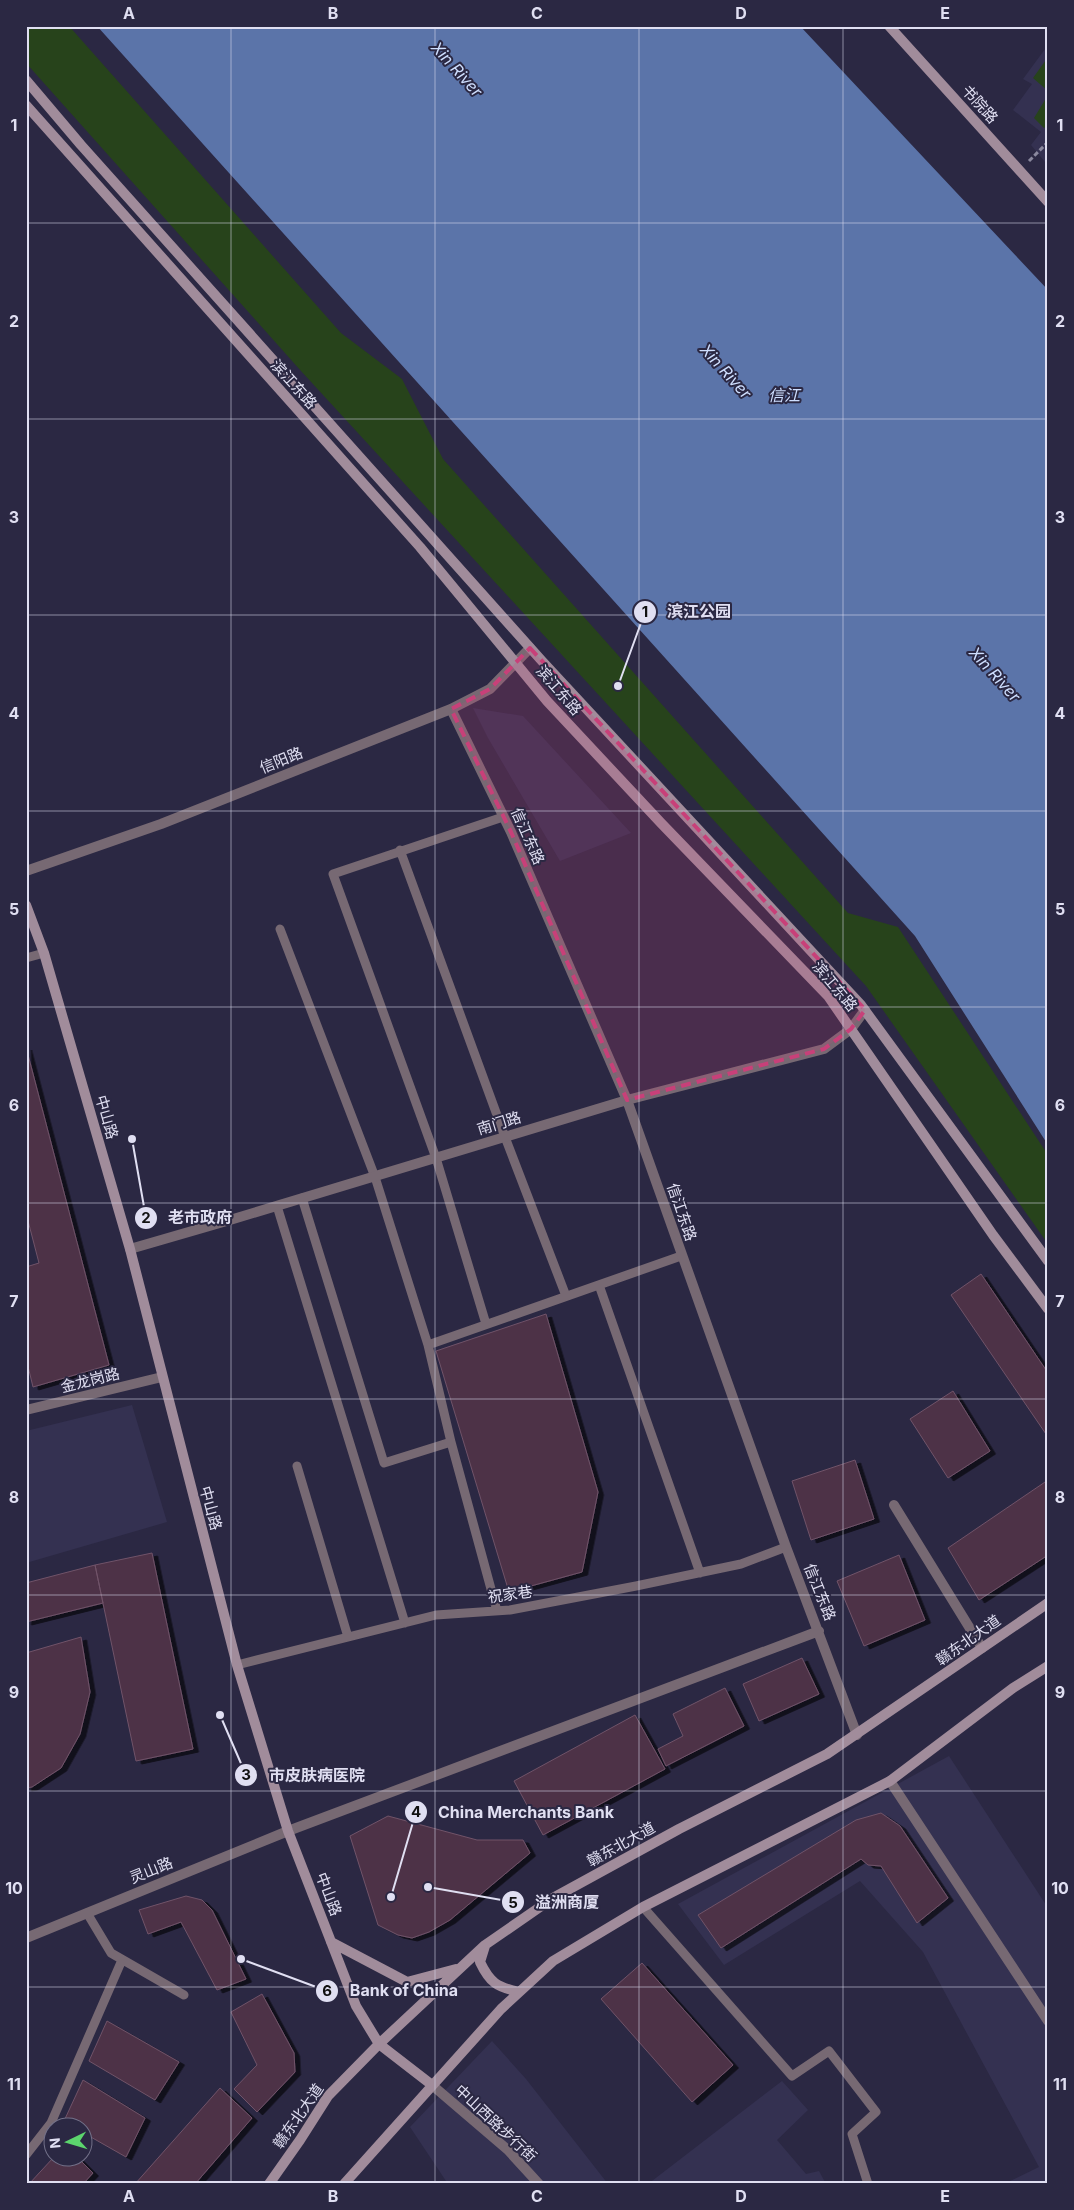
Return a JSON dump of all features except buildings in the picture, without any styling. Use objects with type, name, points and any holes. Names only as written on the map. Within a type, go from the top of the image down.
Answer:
[{"type":"main road","name":"书院路","points":[[889,26],[1048,202]]},
{"type":"main road","name":"滨江东路","points":[[26,80],[81,145],[530,648],[865,1010],[1048,1261]]},
{"type":"main road","name":"滨江东路","points":[[26,105],[420,547],[547,701],[661,823],[828,996],[993,1235],[1048,1310]]},
{"type":"main road","name":"中山路","points":[[26,905],[44,953],[130,1249],[237,1664],[288,1831],[356,2006],[379,2044],[432,2085]]},
{"type":"main road","name":"赣东北大道","points":[[269,2184],[328,2096],[379,2044],[457,1969],[485,1945],[553,1898],[679,1829],[827,1754],[1048,1603]]},
{"type":"main road","points":[[344,2184],[500,2009],[553,1961],[643,1907],[890,1780],[1013,1688],[1048,1666]]},
{"type":"main road","points":[[331,1942],[407,1982],[457,1969]]},
{"type":"main road","points":[[485,1945],[480,1962],[487,1976],[501,1988],[520,1992]]},
{"type":"street","name":"信阳路","points":[[26,871],[161,824],[451,709],[490,689],[530,648]]},
{"type":"street","name":"信江东路","points":[[451,709],[503,816],[627,1100],[786,1548],[819,1630],[857,1735]]},
{"type":"street","name":"南门路","points":[[130,1249],[627,1100],[824,1049],[850,1029],[865,1010]]},
{"type":"street","name":"金龙岗路","points":[[26,1410],[162,1377]]},
{"type":"street","points":[[894,1505],[982,1648]]},
{"type":"street","name":"灵山路","points":[[26,1938],[288,1831],[819,1630]]},
{"type":"street","points":[[890,1780],[1048,2021]]},
{"type":"street","name":"中山西路步行街","points":[[432,2085],[508,2150],[539,2184]]},
{"type":"lane","points":[[486,1324],[436,1158],[333,874],[503,816]]},
{"type":"lane","points":[[400,850],[505,1137],[566,1296]]},
{"type":"lane","points":[[280,929],[374,1176],[428,1345],[451,1442],[498,1611]]},
{"type":"lane","points":[[26,958],[44,953]]},
{"type":"lane","points":[[302,1198],[384,1463],[451,1442]]},
{"type":"lane","points":[[277,1206],[405,1623]]},
{"type":"lane","points":[[428,1345],[681,1256]]},
{"type":"lane","points":[[599,1285],[700,1573]]},
{"type":"lane","points":[[510,1316],[514,1325]]},
{"type":"lane","points":[[297,1466],[348,1637]]},
{"type":"lane","name":"祝家巷","points":[[237,1664],[436,1615],[498,1611],[529,1606],[741,1564],[786,1548]]},
{"type":"lane","points":[[643,1907],[792,2076],[829,2051],[876,2112],[852,2134],[868,2184]]},
{"type":"lane","points":[[87,1913],[111,1953],[184,1995]]},
{"type":"lane","points":[[26,2155],[51,2123],[122,1960]]},
{"type":"path","points":[[1019,170],[1048,142]]},
{"type":"highlighted area","points":[[530,648],[861,1005],[865,1010],[851,1029],[824,1049],[627,1100],[511,832],[451,709],[490,689]]},
{"type":"shaded area","points":[[1048,45],[1048,160],[1045,162],[1031,145],[1041,132],[1013,110],[1032,84],[1023,79]]},
{"type":"shaded area","points":[[473,708],[523,716],[631,833],[560,861],[488,738]]},
{"type":"shaded area","points":[[132,1405],[167,1522],[26,1563],[26,1431]]},
{"type":"shaded area","points":[[949,1756],[1048,1908],[1048,2184],[1004,2184],[1039,2167],[923,1952],[860,1881],[724,1965],[678,1904]]},
{"type":"shaded area","points":[[492,2041],[526,2079],[608,2184],[448,2184],[410,2127]]},
{"type":"shaded area","points":[[782,2081],[808,2110],[777,2140],[806,2174],[819,2171],[826,2184],[648,2184]]},
{"type":"green space","points":[[26,26],[69,26],[341,333],[402,379],[443,459],[848,913],[898,927],[1048,1155],[1048,1244],[866,986],[301,371],[26,63]]},
{"type":"green space","points":[[1048,57],[1048,91],[1033,78]]},
{"type":"green space","points":[[1048,95],[1048,125],[1044,128],[1034,118]]},
{"type":"water","name":"信江","points":[[97,26],[800,26],[1048,290],[1048,1145],[915,936]]},
{"type":"place","name":"滨江公园","points":[[618,686]]},
{"type":"place","name":"老市政府","points":[[132,1139]]},
{"type":"place","name":"市皮肤病医院","points":[[220,1715]]},
{"type":"place","name":"溢洲商厦","points":[[428,1887]]},
{"type":"place","name":"China Merchants Bank","points":[[391,1897]]},
{"type":"place","name":"Bank of China","points":[[241,1959]]},
{"type":"water label","name":"Xin River","points":[[457,69]]},
{"type":"water label","name":"Xin River","points":[[726,371]]},
{"type":"water label","name":"Xin River","points":[[995,674]]}]
